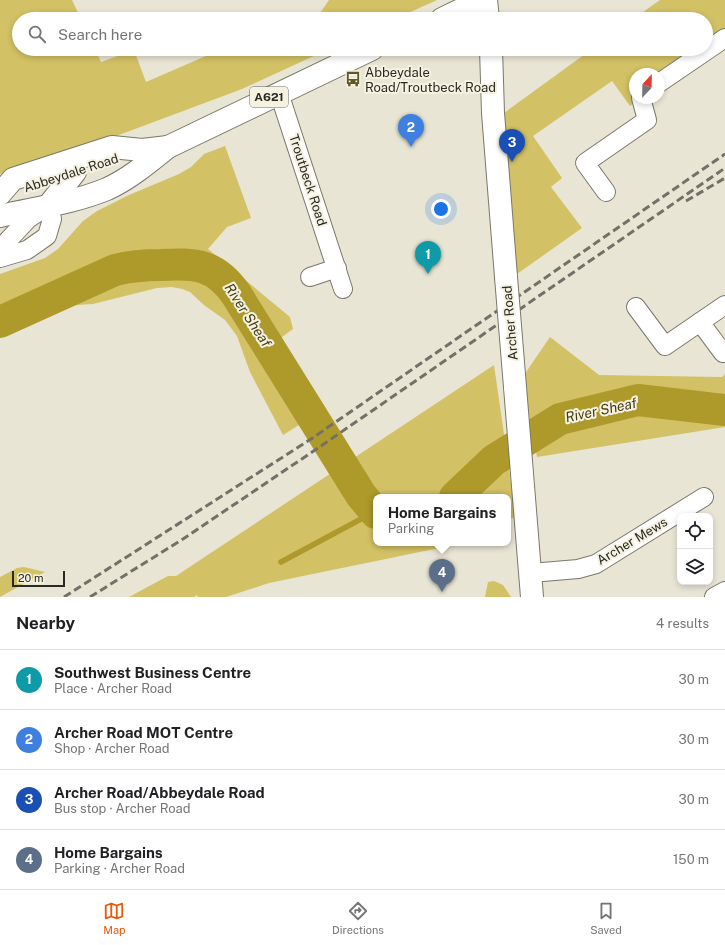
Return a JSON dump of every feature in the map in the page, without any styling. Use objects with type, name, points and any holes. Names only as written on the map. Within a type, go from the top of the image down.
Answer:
[{"type":"main road","points":[[456,12],[481,0]]},
{"type":"main road","points":[[486,0],[487,12]]},
{"type":"main road","name":"Abbeydale Road","points":[[0,216],[82,198],[108,188],[138,171],[168,147],[279,92],[357,56]]},
{"type":"main road","name":"Archer Road","points":[[491,56],[493,113],[519,419],[532,597]]},
{"type":"main road","name":"Abbeydale Road","points":[[0,195],[13,179],[112,148],[142,150],[168,147]]},
{"type":"main road","name":"Abbeydale Road","points":[[0,195],[27,188],[142,150]]},
{"type":"main road","points":[[27,188],[49,205],[75,172]]},
{"type":"street","points":[[713,46],[725,38]]},
{"type":"street","points":[[665,79],[699,56]]},
{"type":"street","name":"Troutbeck Road","points":[[279,92],[343,289]]},
{"type":"street","points":[[606,192],[585,163],[647,120],[643,104]]},
{"type":"street","points":[[0,249],[28,220],[49,205],[52,219],[48,236],[27,250],[0,258]]},
{"type":"street","points":[[310,277],[336,268]]},
{"type":"street","points":[[636,307],[665,346],[725,305]]},
{"type":"street","points":[[700,322],[723,354]]},
{"type":"street","name":"Archer Mews","points":[[530,573],[578,569],[596,564],[704,497]]},
{"type":"street","points":[[714,597],[725,591]]},
{"type":"shaded area","points":[[0,0],[72,0],[78,12],[12,12],[12,56],[98,56],[101,62],[118,56],[136,56],[146,82],[206,56],[314,56],[242,89],[36,166],[0,174]]},
{"type":"shaded area","points":[[329,0],[437,0],[410,12],[321,12]]},
{"type":"shaded area","points":[[660,0],[725,0],[725,39],[713,45],[713,12],[643,12]]},
{"type":"shaded area","points":[[582,56],[693,56],[665,71],[665,68],[629,68],[629,104],[633,104],[630,106],[612,81],[533,136],[562,178],[551,187],[582,228],[517,274],[504,113]]},
{"type":"shaded area","points":[[225,146],[251,218],[227,227],[208,249],[290,317],[293,329],[257,351],[268,364],[271,364],[276,373],[294,393],[317,395],[324,405],[323,410],[283,435],[250,372],[237,336],[225,320],[204,305],[190,292],[182,289],[172,287],[157,288],[93,304],[61,306],[0,336],[0,274],[45,258],[58,249],[83,221],[97,211],[129,195],[179,174],[191,167],[204,154]]},
{"type":"shaded area","points":[[550,337],[599,375],[722,377],[725,374],[725,427],[537,457],[522,378]]},
{"type":"shaded area","points":[[494,365],[516,517],[511,519],[511,494],[373,494],[373,546],[449,546],[269,583],[226,597],[198,597],[197,595],[194,597],[129,597],[168,576],[176,576]]},
{"type":"shaded area","points":[[24,567],[45,572],[0,597],[0,577],[17,568]]},
{"type":"shaded area","points":[[494,581],[503,585],[511,597],[485,597],[488,582]]},
{"type":"waterway","name":"River Sheaf","points":[[0,322],[115,270],[144,266],[184,264],[194,265],[212,271],[228,284],[236,294],[361,495],[373,509]]},
{"type":"waterway","name":"River Sheaf","points":[[458,494],[494,460],[560,419],[638,400],[725,410]]},
{"type":"waterway","points":[[281,562],[373,513]]},
{"type":"railway","points":[[64,597],[311,439],[725,154]]},
{"type":"railway","points":[[90,597],[183,539],[318,448],[725,168]]},
{"type":"railway","points":[[686,201],[725,178]]},
{"type":"place","name":"Abbeydale Road/Troutbeck Road","points":[[353,79]]},
{"type":"place","name":"Archer Road MOT Centre","points":[[411,147]]},
{"type":"place","name":"Archer Road/Abbeydale Road","points":[[512,162]]},
{"type":"place","name":"Southwest Business Centre","points":[[428,274]]},
{"type":"place","name":"Home Bargains","points":[[442,592]]}]
